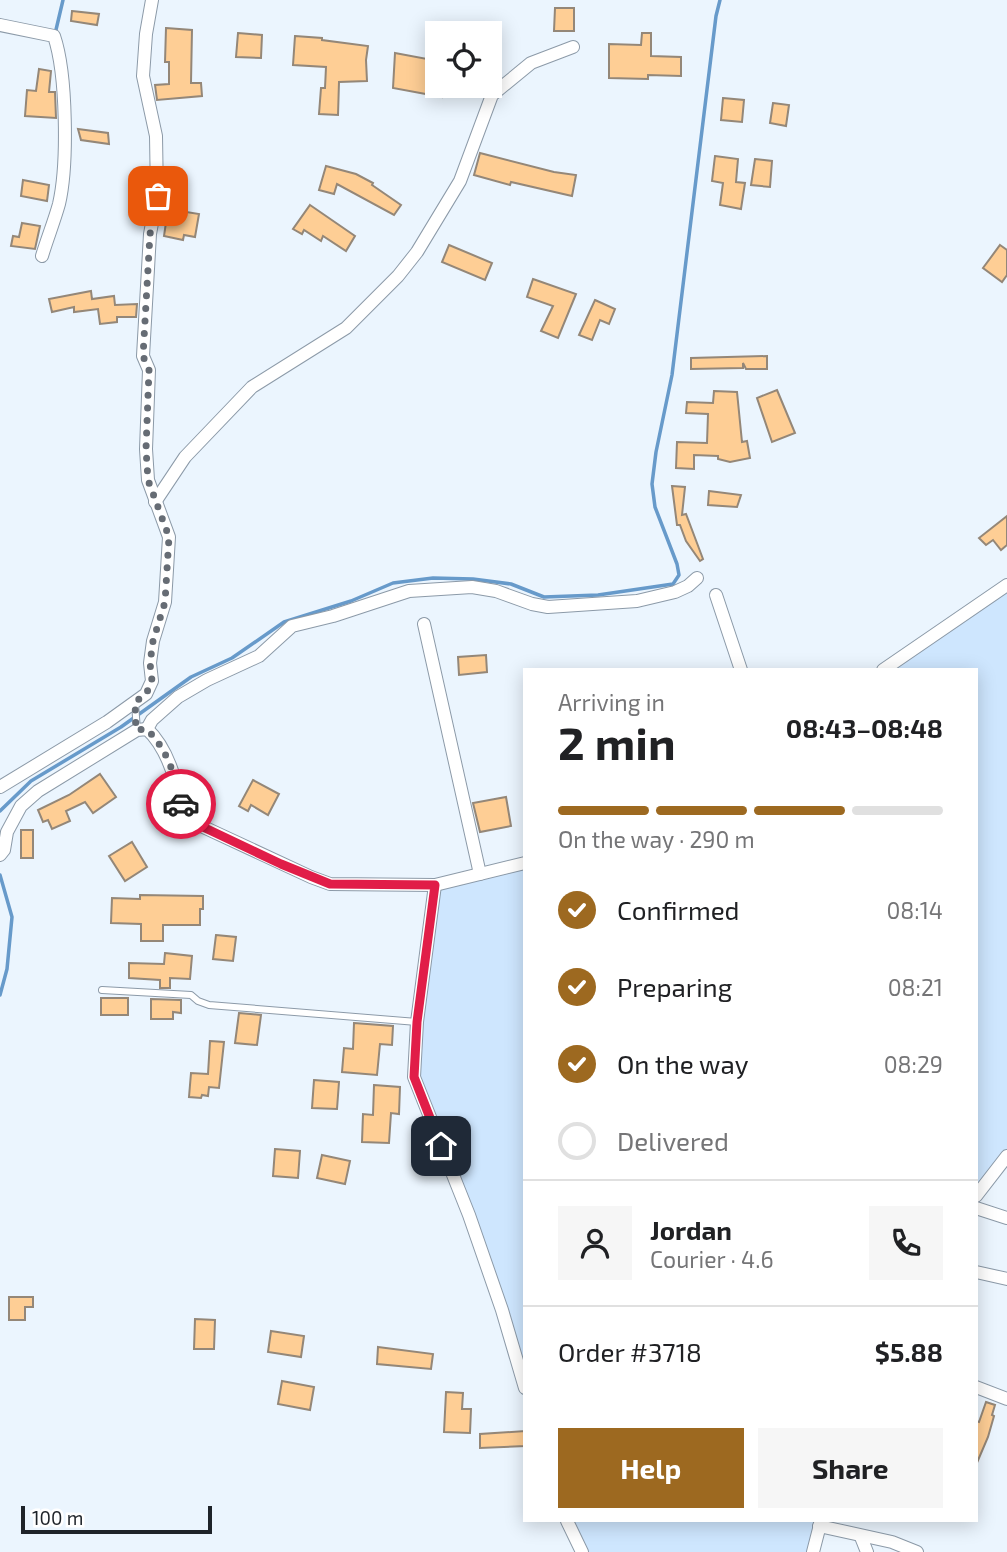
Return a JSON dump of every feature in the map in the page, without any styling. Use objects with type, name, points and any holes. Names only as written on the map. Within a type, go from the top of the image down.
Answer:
[{"type":"street","points":[[0,788],[135,702],[146,694],[152,681],[150,663],[153,641],[165,602],[169,537],[148,480],[146,449],[149,370],[143,356],[150,234],[158,196],[156,136],[143,76],[152,0]]},
{"type":"street","points":[[0,25],[54,36],[59,50],[65,132],[59,203],[42,256]]},
{"type":"street","points":[[155,502],[185,457],[252,387],[346,328],[398,276],[417,252],[460,181],[492,95],[531,63],[573,47]]},
{"type":"street","points":[[0,855],[4,850],[7,832],[21,806],[38,791],[141,729],[178,697],[259,656],[292,626],[333,616],[409,591],[471,587],[496,591],[548,607],[637,601],[675,592],[697,578]]},
{"type":"street","points":[[886,668],[1007,585]]},
{"type":"street","points":[[716,595],[740,668]]},
{"type":"street","points":[[424,624],[480,874]]},
{"type":"street","points":[[141,729],[155,736],[178,785],[184,818],[330,884],[435,885],[523,863]]},
{"type":"street","points":[[435,885],[417,1022],[414,1077],[468,1215],[502,1310],[523,1381]]},
{"type":"street","points":[[978,1193],[1007,1156]]},
{"type":"street","points":[[978,1209],[1007,1218]]},
{"type":"street","points":[[978,1272],[1007,1279]]},
{"type":"street","points":[[978,1388],[1007,1399]]},
{"type":"street","points":[[567,1522],[582,1552]]},
{"type":"street","points":[[813,1552],[820,1523],[861,1537],[892,1542],[917,1552]]},
{"type":"street","points":[[861,1537],[867,1552]]},
{"type":"lane","points":[[135,702],[141,729]]},
{"type":"lane","points":[[102,990],[191,995],[209,1005],[417,1022]]},
{"type":"shaded area","points":[[1007,585],[1007,1156],[978,1195],[978,668],[886,668]]},
{"type":"shaded area","points":[[523,863],[523,1382],[414,1077],[435,885]]},
{"type":"shaded area","points":[[567,1522],[821,1522],[813,1552],[582,1552]]},
{"type":"building","points":[[555,8],[574,8],[574,31],[554,31]]},
{"type":"building","points":[[72,11],[99,14],[97,25],[71,21]]},
{"type":"building","points":[[166,28],[192,30],[191,83],[201,83],[202,96],[157,100],[155,85],[169,84],[169,62],[165,62]]},
{"type":"building","points":[[238,33],[262,35],[261,58],[236,57]]},
{"type":"building","points":[[642,33],[651,33],[651,56],[681,57],[681,76],[609,78],[609,44],[641,45]]},
{"type":"building","points":[[295,36],[368,46],[367,81],[339,82],[338,115],[319,114],[321,88],[325,88],[326,67],[293,65]]},
{"type":"building","points":[[395,53],[425,59],[425,94],[393,88]]},
{"type":"building","points":[[39,69],[51,71],[49,92],[55,92],[56,118],[25,116],[27,90],[36,91]]},
{"type":"building","points":[[723,98],[744,100],[742,122],[721,120]]},
{"type":"building","points":[[773,103],[789,105],[786,126],[770,123]]},
{"type":"building","points":[[78,129],[108,133],[109,144],[81,140]]},
{"type":"building","points":[[480,153],[576,175],[572,196],[511,182],[510,185],[474,175]]},
{"type":"building","points":[[715,156],[738,159],[736,182],[745,183],[741,209],[720,205],[723,183],[712,181]]},
{"type":"building","points":[[755,159],[772,161],[770,187],[751,185]]},
{"type":"building","points":[[326,166],[356,174],[373,183],[372,185],[401,205],[394,215],[337,184],[334,194],[319,190]]},
{"type":"building","points":[[23,180],[49,185],[47,201],[21,196]]},
{"type":"building","points":[[310,205],[355,236],[346,251],[323,236],[321,241],[304,230],[302,234],[293,229]]},
{"type":"building","points":[[168,209],[199,214],[195,237],[184,235],[183,240],[164,236]]},
{"type":"building","points":[[22,223],[40,226],[35,249],[11,246],[13,236],[19,237]]},
{"type":"building","points":[[449,245],[492,263],[485,280],[442,262]]},
{"type":"building","points":[[1000,245],[1007,250],[1007,275],[1002,282],[983,268]]},
{"type":"building","points":[[533,279],[576,294],[558,338],[541,331],[553,306],[527,297]]},
{"type":"building","points":[[91,291],[92,299],[114,296],[115,305],[137,304],[136,317],[117,317],[117,322],[100,324],[98,309],[74,312],[74,307],[52,312],[49,299]]},
{"type":"building","points":[[595,300],[615,309],[609,324],[600,320],[592,340],[579,335]]},
{"type":"building","points":[[767,356],[767,369],[746,369],[743,363],[743,368],[691,369],[691,358]]},
{"type":"building","points":[[777,390],[795,433],[772,442],[757,398]]},
{"type":"building","points":[[714,391],[737,392],[742,442],[747,441],[750,458],[730,462],[718,459],[718,456],[694,455],[694,469],[676,468],[677,442],[707,443],[708,414],[686,413],[687,402],[713,403]]},
{"type":"building","points":[[672,486],[685,487],[682,515],[686,514],[703,559],[700,561],[686,541],[680,525],[677,525]]},
{"type":"building","points":[[709,491],[741,495],[737,507],[708,505]]},
{"type":"building","points":[[1007,516],[1007,545],[1001,550],[993,540],[986,545],[979,538]]},
{"type":"building","points":[[486,655],[487,672],[459,675],[458,657]]},
{"type":"building","points":[[100,774],[116,797],[93,813],[85,802],[66,811],[70,821],[52,829],[48,820],[43,822],[38,810],[69,795]]},
{"type":"building","points":[[253,780],[279,794],[268,815],[251,805],[248,811],[239,806]]},
{"type":"building","points":[[506,797],[511,826],[480,832],[473,803]]},
{"type":"building","points":[[21,830],[33,830],[33,858],[21,858]]},
{"type":"building","points":[[132,842],[147,867],[125,881],[109,856]]},
{"type":"building","points":[[140,895],[203,896],[200,925],[163,925],[163,941],[141,941],[141,924],[111,923],[112,898],[140,899]]},
{"type":"building","points":[[216,935],[236,937],[233,961],[213,959]]},
{"type":"building","points":[[165,953],[192,956],[190,979],[170,978],[170,988],[160,988],[160,980],[129,978],[129,963],[164,964]]},
{"type":"building","points":[[101,998],[128,998],[128,1015],[101,1015]]},
{"type":"building","points":[[151,999],[181,1000],[181,1013],[173,1012],[173,1019],[151,1019]]},
{"type":"building","points":[[239,1013],[261,1015],[257,1045],[235,1043]]},
{"type":"building","points":[[354,1023],[393,1026],[392,1045],[380,1044],[377,1075],[342,1072],[344,1048],[353,1049]]},
{"type":"building","points":[[210,1041],[224,1042],[219,1088],[209,1087],[208,1096],[189,1097],[191,1073],[208,1074]]},
{"type":"building","points":[[314,1080],[339,1082],[337,1109],[312,1108]]},
{"type":"building","points":[[374,1085],[400,1087],[399,1114],[391,1113],[389,1143],[362,1142],[363,1114],[373,1115]]},
{"type":"building","points":[[275,1149],[300,1151],[298,1178],[273,1176]]},
{"type":"building","points":[[322,1155],[350,1161],[345,1184],[317,1178]]},
{"type":"building","points":[[9,1297],[33,1297],[33,1307],[25,1307],[25,1320],[9,1320]]},
{"type":"building","points":[[195,1319],[215,1320],[214,1349],[194,1349]]},
{"type":"building","points":[[271,1331],[304,1336],[301,1357],[268,1352]]},
{"type":"building","points":[[378,1347],[433,1354],[431,1369],[377,1364]]},
{"type":"building","points":[[282,1381],[314,1387],[310,1410],[278,1404]]},
{"type":"building","points":[[446,1392],[463,1393],[462,1409],[471,1409],[470,1433],[444,1432]]},
{"type":"building","points":[[986,1402],[995,1405],[988,1437],[978,1460],[978,1422]]},
{"type":"building","points":[[523,1431],[523,1446],[480,1448],[480,1434]]},
{"type":"waterway","points":[[55,34],[63,0]]},
{"type":"waterway","points":[[0,811],[31,781],[121,727],[191,677],[232,658],[284,622],[351,601],[393,583],[433,578],[473,579],[511,584],[544,597],[598,595],[673,584],[679,575],[677,564],[655,507],[652,484],[672,375],[720,0]]},
{"type":"waterway","points":[[0,875],[12,917],[7,969],[0,995]]},
{"type":"way so far","points":[[158,196],[150,234],[143,356],[149,370],[146,449],[148,480],[169,537],[165,602],[153,641],[150,663],[152,681],[146,694],[135,702],[136,730],[146,729],[155,736],[178,785],[181,804]]},
{"type":"route","points":[[181,804],[184,818],[251,851],[330,884],[435,885],[417,1022],[414,1077],[441,1146]]}]
